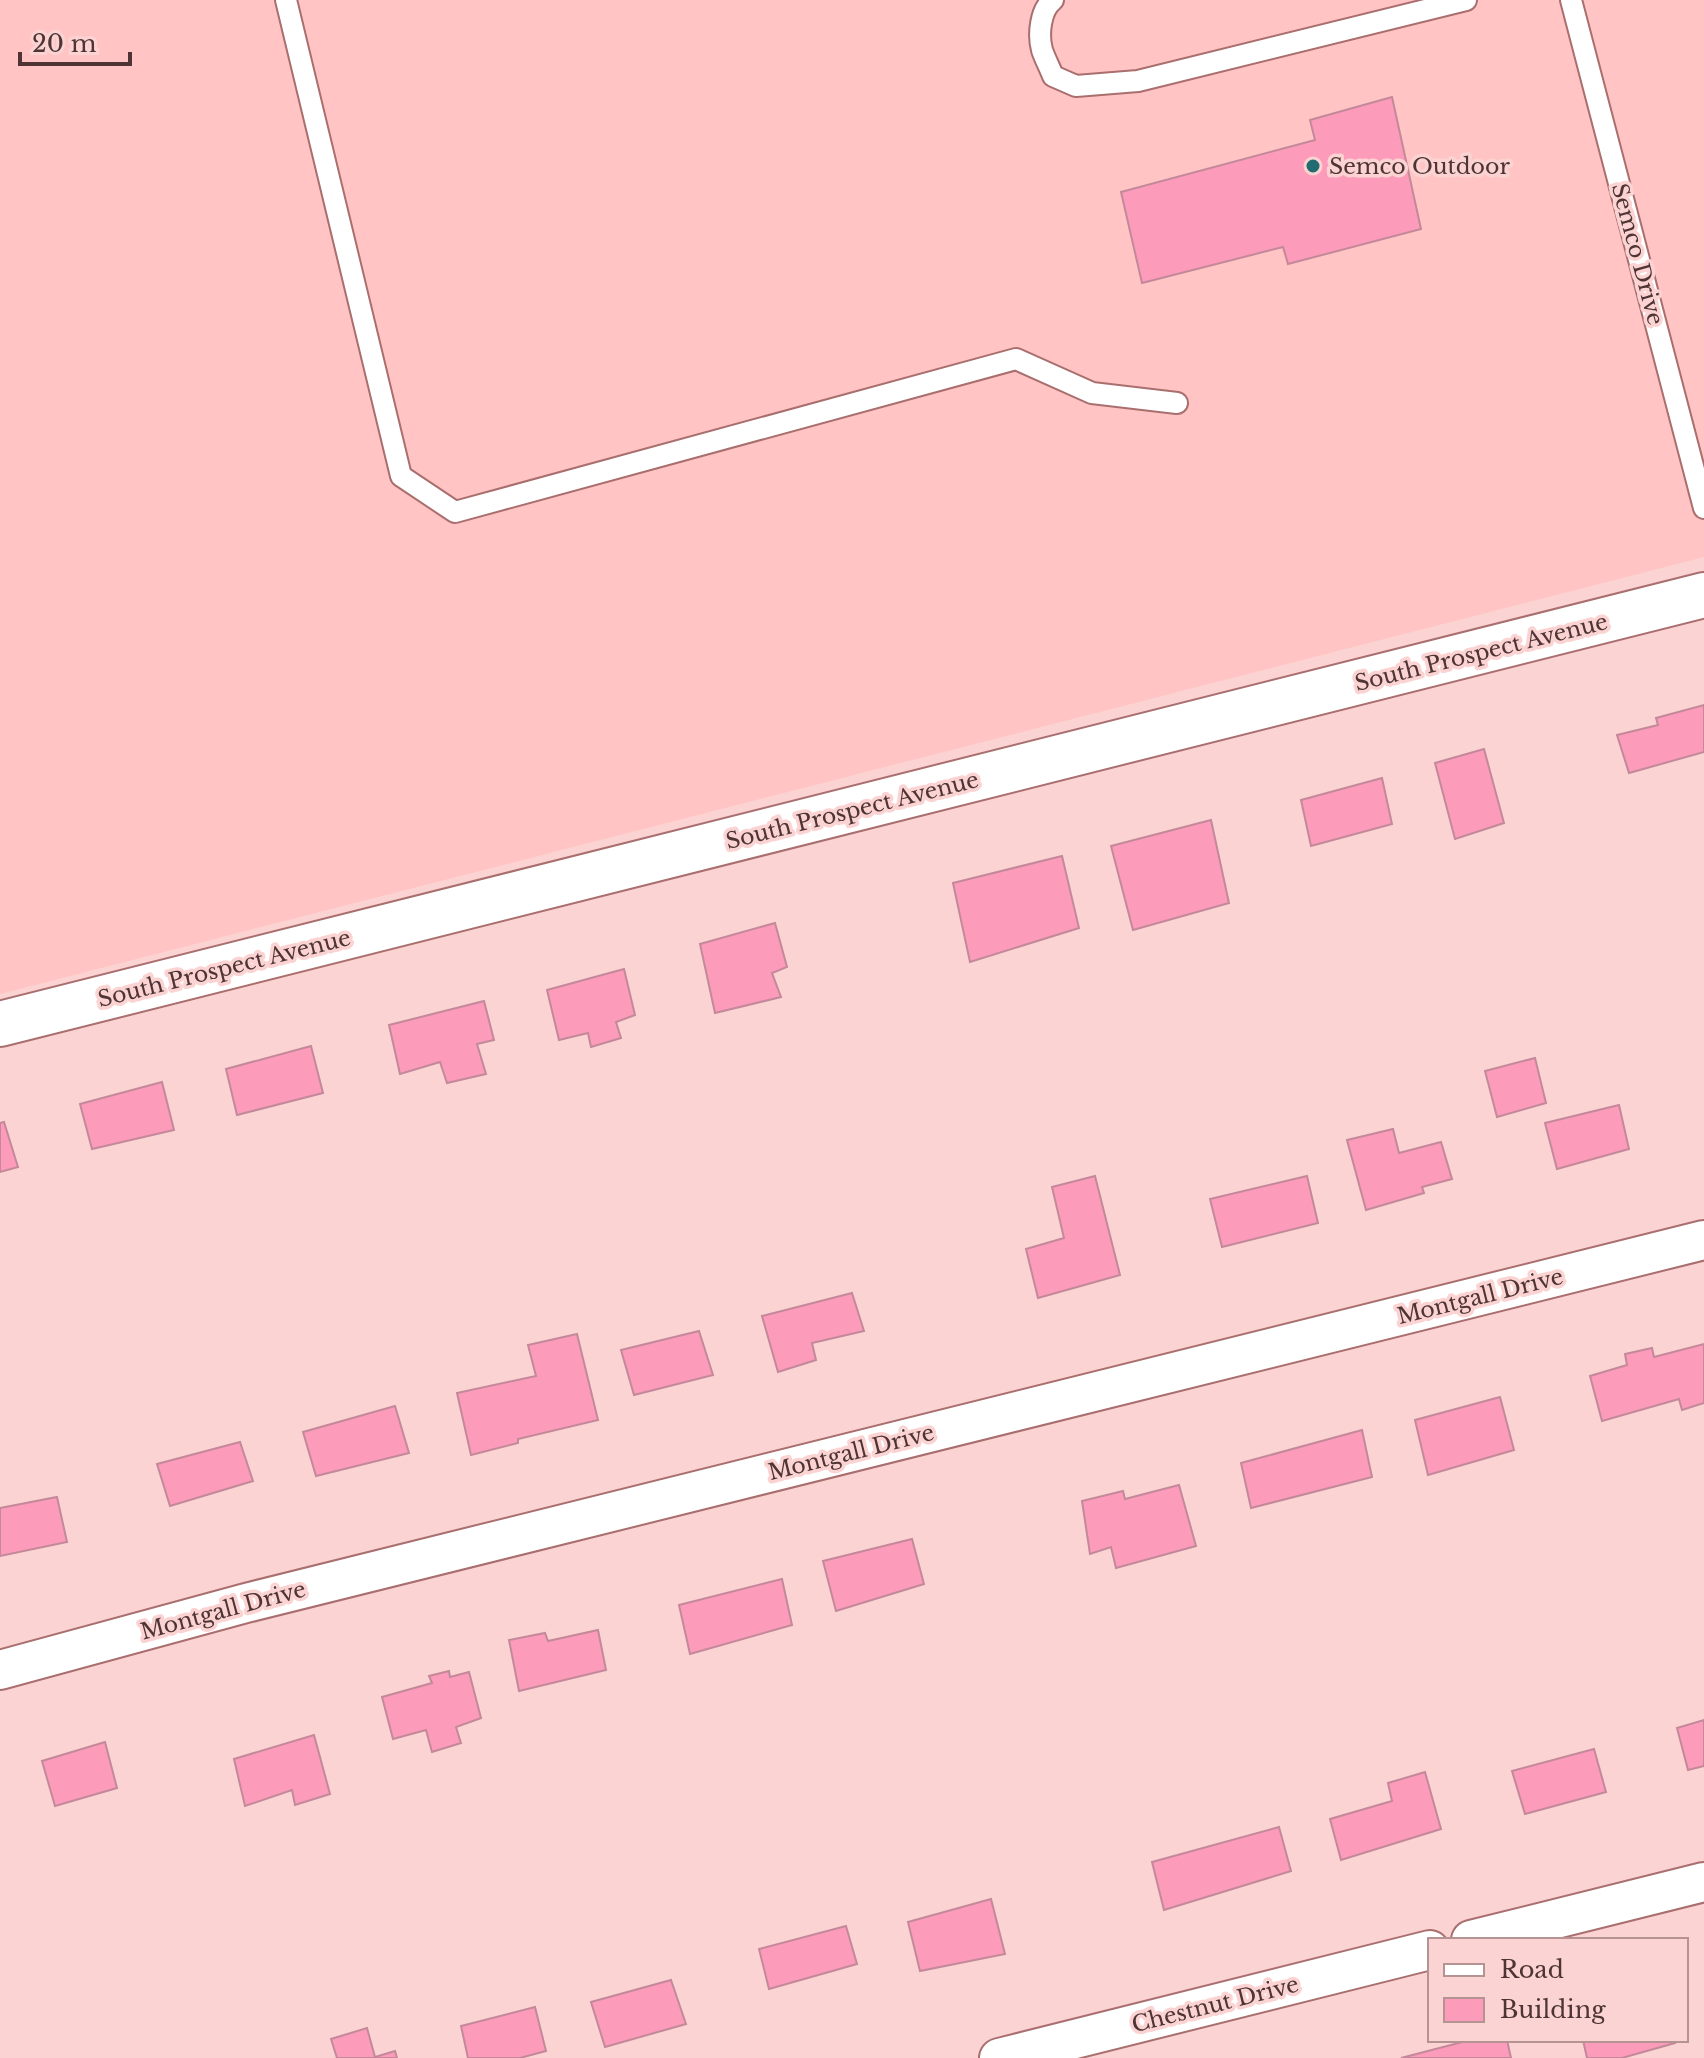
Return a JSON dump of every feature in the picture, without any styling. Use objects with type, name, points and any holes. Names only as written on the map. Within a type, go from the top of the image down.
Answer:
[{"type":"street","name":"South Prospect Avenue","points":[[0,1024],[1704,595]]},
{"type":"street","name":"Montgall Drive","points":[[0,1670],[246,1603],[1704,1240]]},
{"type":"street","points":[[1479,1938],[1704,1882]]},
{"type":"street","name":"Chestnut Drive","points":[[999,2058],[1428,1951]]},
{"type":"lane","points":[[286,0],[401,476],[455,512],[1016,359],[1092,393],[1177,403]]},
{"type":"lane","points":[[1053,0],[1046,6],[1041,26],[1041,48],[1053,76],[1076,86],[1138,81],[1466,0]]},
{"type":"lane","name":"Semco Drive","points":[[1571,0],[1704,508]]},
{"type":"shaded area","points":[[0,0],[1704,0],[1704,557],[0,994]]},
{"type":"building","name":"Semco Outdoor","points":[[1392,97],[1421,229],[1288,264],[1283,247],[1142,283],[1121,192],[1315,140],[1310,120]]},
{"type":"building","points":[[1704,705],[1704,752],[1629,773],[1617,735],[1658,725],[1656,718]]},
{"type":"building","points":[[1484,749],[1504,823],[1455,839],[1435,763]]},
{"type":"building","points":[[1382,778],[1392,824],[1311,846],[1301,800]]},
{"type":"building","points":[[1211,820],[1229,903],[1133,930],[1111,846]]},
{"type":"building","points":[[1062,856],[1079,928],[970,962],[953,883]]},
{"type":"building","points":[[775,923],[787,967],[772,973],[781,997],[715,1013],[700,944]]},
{"type":"building","points":[[624,969],[635,1015],[616,1022],[621,1038],[591,1047],[588,1033],[559,1040],[547,990]]},
{"type":"building","points":[[484,1001],[494,1040],[477,1044],[486,1074],[447,1083],[440,1062],[400,1074],[389,1025]]},
{"type":"building","points":[[311,1046],[323,1093],[237,1115],[226,1069]]},
{"type":"building","points":[[1535,1058],[1546,1103],[1497,1117],[1485,1071]]},
{"type":"building","points":[[162,1082],[174,1130],[92,1149],[80,1104]]},
{"type":"building","points":[[1619,1105],[1629,1149],[1557,1169],[1545,1123]]},
{"type":"building","points":[[4,1122],[18,1167],[0,1172],[0,1123]]},
{"type":"building","points":[[1393,1129],[1399,1153],[1441,1142],[1452,1179],[1422,1187],[1424,1193],[1366,1210],[1347,1140]]},
{"type":"building","points":[[1095,1176],[1120,1275],[1038,1298],[1026,1249],[1064,1238],[1052,1187]]},
{"type":"building","points":[[1307,1176],[1318,1223],[1222,1247],[1210,1199]]},
{"type":"building","points":[[852,1293],[864,1331],[812,1343],[816,1360],[778,1372],[762,1316]]},
{"type":"building","points":[[699,1331],[713,1375],[634,1395],[621,1350]]},
{"type":"building","points":[[577,1334],[598,1420],[518,1439],[518,1443],[471,1455],[457,1393],[536,1376],[528,1345]]},
{"type":"building","points":[[1704,1344],[1704,1403],[1682,1410],[1679,1399],[1602,1421],[1590,1376],[1627,1365],[1625,1354],[1652,1348],[1654,1357]]},
{"type":"building","points":[[1500,1397],[1514,1450],[1428,1475],[1415,1420]]},
{"type":"building","points":[[395,1406],[409,1453],[316,1476],[303,1432]]},
{"type":"building","points":[[1362,1430],[1372,1477],[1251,1508],[1241,1463]]},
{"type":"building","points":[[240,1442],[253,1481],[170,1506],[157,1464]]},
{"type":"building","points":[[1179,1485],[1196,1546],[1116,1568],[1111,1547],[1090,1554],[1082,1501],[1123,1491],[1125,1499]]},
{"type":"building","points":[[57,1497],[67,1542],[0,1556],[0,1508]]},
{"type":"building","points":[[912,1539],[924,1584],[836,1611],[823,1561]]},
{"type":"building","points":[[782,1579],[792,1625],[690,1654],[679,1605]]},
{"type":"building","points":[[598,1630],[606,1670],[519,1691],[509,1640],[545,1633],[548,1641]]},
{"type":"building","points":[[449,1671],[450,1677],[469,1672],[481,1718],[456,1727],[461,1743],[432,1752],[426,1730],[393,1739],[382,1697],[432,1683],[429,1676]]},
{"type":"building","points":[[1704,1720],[1704,1766],[1688,1770],[1677,1728]]},
{"type":"building","points":[[314,1735],[330,1794],[295,1805],[292,1790],[245,1806],[234,1759]]},
{"type":"building","points":[[105,1742],[117,1788],[55,1806],[42,1761]]},
{"type":"building","points":[[1594,1749],[1606,1792],[1525,1814],[1512,1771]]},
{"type":"building","points":[[1425,1772],[1441,1829],[1341,1860],[1330,1819],[1392,1801],[1388,1783]]},
{"type":"building","points":[[1279,1827],[1291,1871],[1164,1910],[1152,1862]]},
{"type":"building","points":[[991,1899],[1005,1954],[920,1971],[908,1922]]},
{"type":"building","points":[[846,1926],[857,1964],[769,1989],[759,1949]]},
{"type":"building","points":[[671,1980],[686,2024],[605,2047],[591,2002]]},
{"type":"building","points":[[535,2007],[546,2051],[520,2058],[468,2058],[461,2026]]},
{"type":"building","points":[[367,2028],[375,2057],[395,2051],[397,2058],[337,2058],[331,2039]]},
{"type":"building","points":[[1462,2042],[1507,2042],[1511,2058],[1401,2058]]},
{"type":"building","points":[[1583,2042],[1675,2043],[1622,2058],[1587,2058]]},
{"type":"place","name":"Semco Outdoor","points":[[1313,166]]}]
